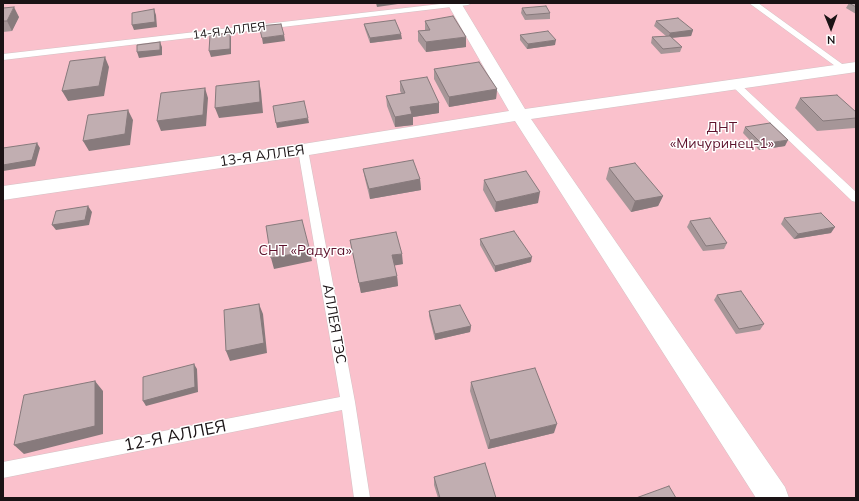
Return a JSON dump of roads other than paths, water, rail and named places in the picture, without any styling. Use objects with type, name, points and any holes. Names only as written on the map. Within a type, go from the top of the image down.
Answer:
[{"type":"street","points":[[459,4],[520,115],[774,498]]},
{"type":"street","name":"13-Я АЛЛЕЯ","points":[[3,193],[303,150],[520,115],[850,68]]},
{"type":"lane","points":[[753,3],[850,68]]},
{"type":"lane","name":"14-Я АЛЛЕЯ","points":[[3,57],[459,4]]},
{"type":"lane","points":[[736,85],[856,198]]},
{"type":"lane","name":"АЛЛЕЯ ТЭС","points":[[303,150],[348,402],[362,498]]},
{"type":"lane","name":"12-Я АЛЛЕЯ","points":[[3,470],[348,402]]},
{"type":"park label","name":"ДНТ «Мичуринец-1»","points":[[722,136]]},
{"type":"park label","name":"СНТ «Радуга»","points":[[305,251]]}]
